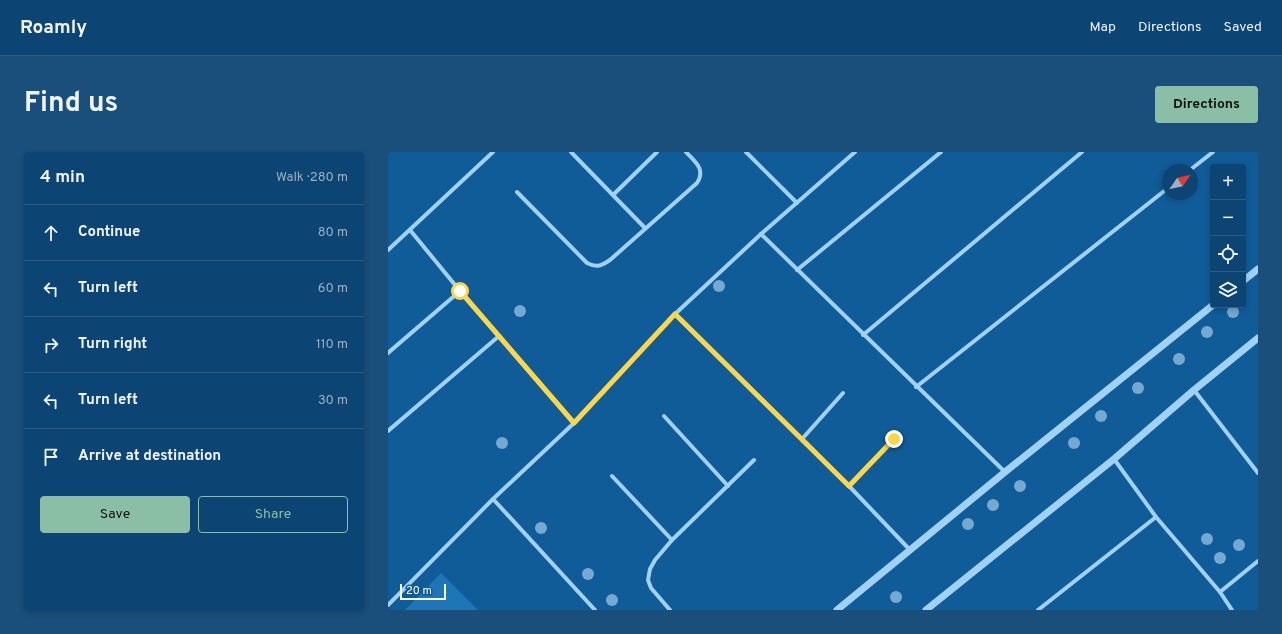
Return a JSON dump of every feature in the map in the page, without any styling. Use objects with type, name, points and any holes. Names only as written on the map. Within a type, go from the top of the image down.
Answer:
[{"type":"street","points":[[388,250],[493,152]]},
{"type":"street","points":[[571,152],[645,228]]},
{"type":"street","points":[[613,195],[656,152]]},
{"type":"street","points":[[517,192],[587,263],[593,266],[598,266],[610,260],[697,183],[700,178],[701,171],[686,152]]},
{"type":"street","points":[[746,152],[797,203]]},
{"type":"street","points":[[388,605],[493,499],[574,423],[675,314],[761,234],[855,152]]},
{"type":"street","points":[[797,270],[941,152]]},
{"type":"street","points":[[863,335],[1082,152]]},
{"type":"street","points":[[1198,164],[1213,152]]},
{"type":"street","points":[[916,387],[1162,193]]},
{"type":"street","points":[[410,230],[460,291],[574,423]]},
{"type":"street","points":[[761,234],[1004,472]]},
{"type":"street","points":[[1246,279],[1258,269]]},
{"type":"street","points":[[388,353],[460,291]]},
{"type":"street","points":[[836,610],[1004,472],[1210,307]]},
{"type":"street","points":[[675,314],[849,486],[910,550]]},
{"type":"street","points":[[388,431],[499,336]]},
{"type":"street","points":[[926,610],[1114,459],[1194,390],[1258,338]]},
{"type":"street","points":[[1194,390],[1258,473]]},
{"type":"street","points":[[802,439],[843,393]]},
{"type":"street","points":[[664,416],[728,486]]},
{"type":"street","points":[[849,486],[894,439]]},
{"type":"street","points":[[1114,459],[1156,517],[1220,592],[1232,610]]},
{"type":"street","points":[[670,610],[651,588],[648,580],[650,569],[655,560],[672,540],[754,460]]},
{"type":"street","points":[[612,476],[672,540]]},
{"type":"street","points":[[493,499],[595,610]]},
{"type":"street","points":[[1038,610],[1156,517]]},
{"type":"street","points":[[1220,592],[1258,561]]},
{"type":"shaded area","points":[[441,573],[478,610],[405,610]]},
{"type":"route","points":[[460,291],[574,423],[675,314],[849,486],[894,439]]}]
